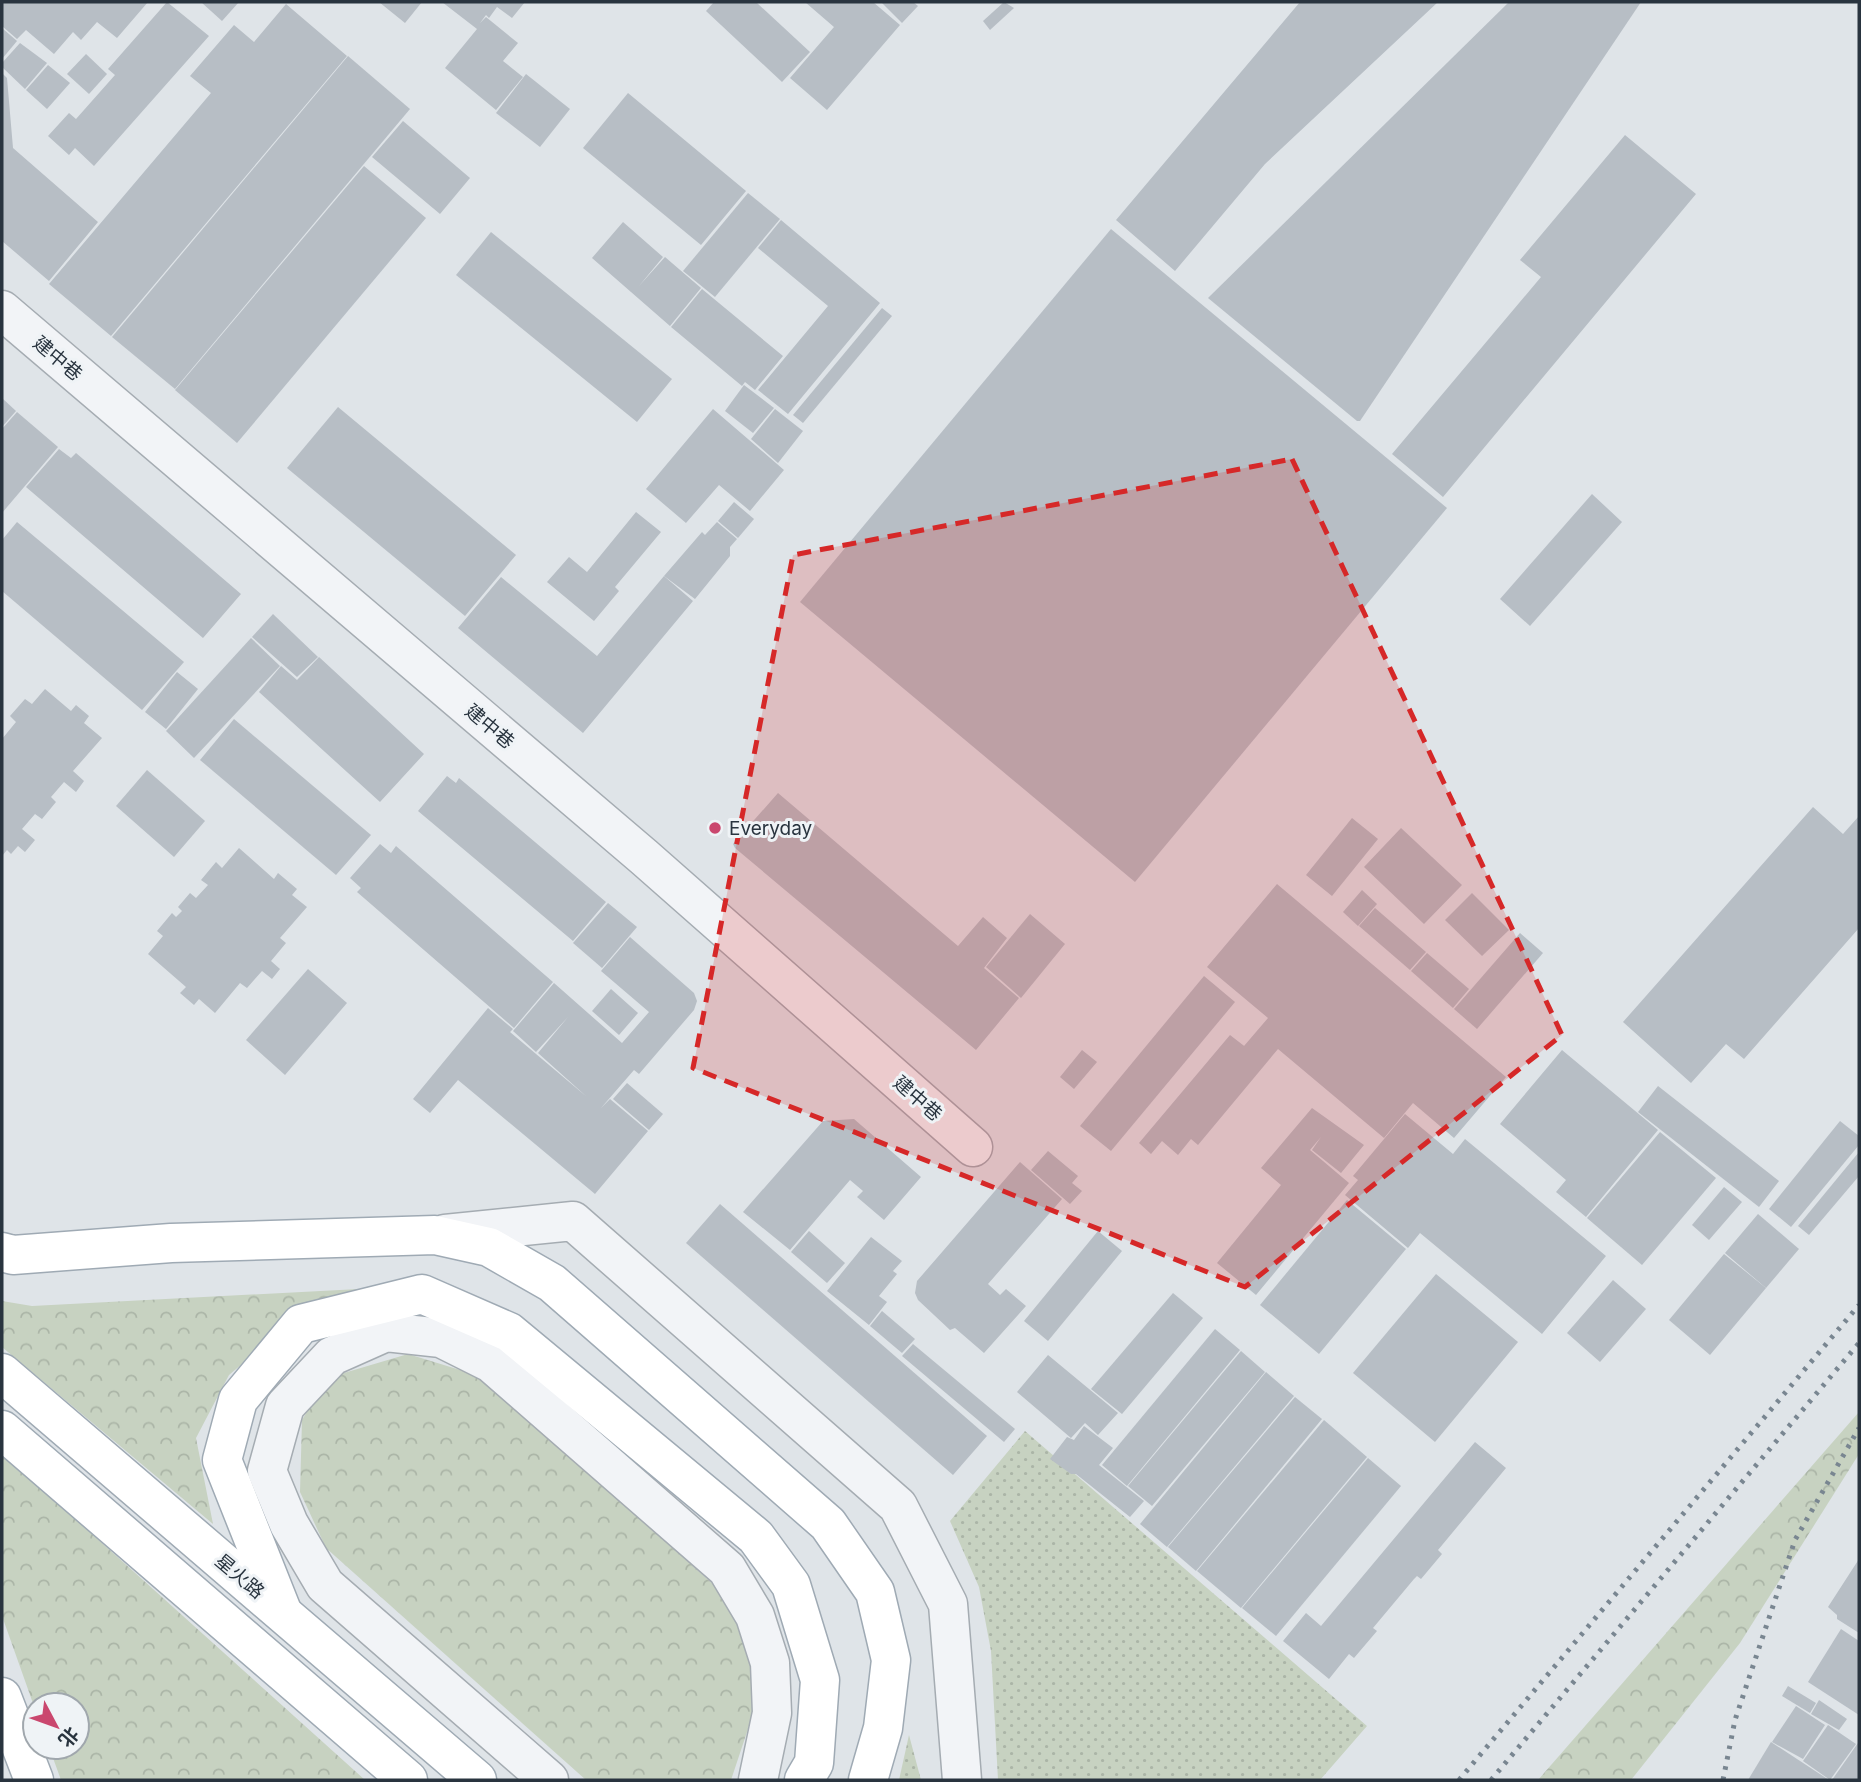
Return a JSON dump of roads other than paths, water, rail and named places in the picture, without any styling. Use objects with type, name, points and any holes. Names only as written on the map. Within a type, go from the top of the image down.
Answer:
[{"type":"main road","points":[[2,1252],[13,1255],[171,1243],[435,1236],[489,1247],[552,1283],[828,1524],[875,1592],[891,1660],[883,1728],[868,1780]]},
{"type":"main road","points":[[282,1611],[222,1460],[238,1400],[301,1324],[422,1294],[509,1332],[755,1537],[791,1586],[820,1680],[814,1763],[804,1780]]},
{"type":"main road","name":"星火路","points":[[2,1373],[477,1780]]},
{"type":"main road","points":[[2,1430],[408,1780]]},
{"type":"main road","points":[[2,1697],[34,1780]]},
{"type":"street","name":"建中巷","points":[[2,310],[644,857],[973,1147]]},
{"type":"street","points":[[435,1236],[573,1221],[898,1506],[948,1604],[962,1780]]},
{"type":"street","points":[[549,1780],[325,1585],[289,1524],[267,1471],[285,1406],[332,1356],[386,1332],[441,1338],[491,1363],[727,1569],[755,1616],[770,1664],[772,1713],[758,1780]]},
{"type":"railway","points":[[1459,1780],[1859,1305]]},
{"type":"railway","points":[[1491,1780],[1859,1343]]},
{"type":"railway","points":[[1723,1780],[1735,1720],[1795,1540],[1859,1428]]},
{"type":"place","name":"Everyday","points":[[715,828]]}]
